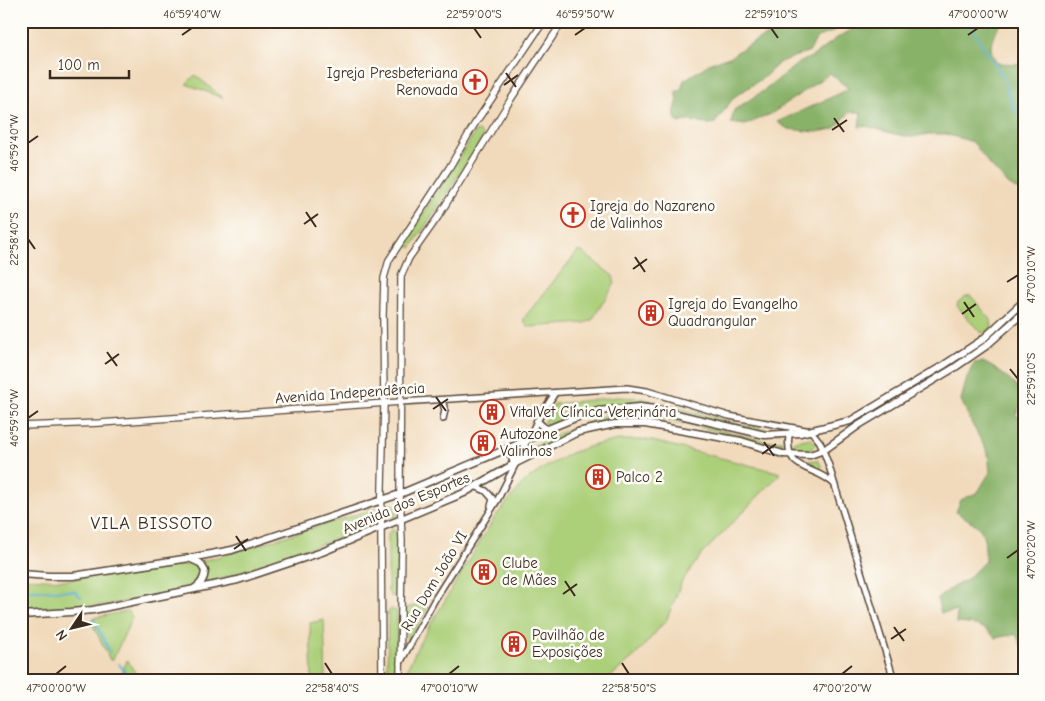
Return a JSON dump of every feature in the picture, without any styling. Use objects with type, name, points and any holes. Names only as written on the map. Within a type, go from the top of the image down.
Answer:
[{"type":"main road","points":[[382,680],[381,529],[384,278],[389,260],[449,168],[474,125],[544,21]]},
{"type":"main road","points":[[400,680],[402,518],[400,494],[400,282],[403,270],[463,179],[511,99],[563,21]]},
{"type":"main road","name":"Avenida dos Esportes","points":[[21,574],[73,576],[232,550],[400,494],[506,450],[548,429],[598,411],[639,407],[675,413],[765,435],[811,431],[850,420],[944,365],[982,340],[1024,301]]},
{"type":"main road","points":[[824,450],[859,425],[954,368],[986,346],[1024,312]]},
{"type":"main road","name":"Avenida Independência","points":[[21,426],[100,423],[401,402]]},
{"type":"main road","points":[[537,421],[544,428],[548,429]]},
{"type":"main road","name":"Avenida dos Esportes","points":[[21,615],[80,612],[238,580],[322,552],[381,529],[402,518],[478,487],[514,464],[578,432],[615,424],[645,424],[741,442],[791,455],[810,455],[824,450]]},
{"type":"main road","points":[[506,450],[512,457],[514,464]]},
{"type":"main road","points":[[190,558],[200,562],[206,571],[202,583],[194,590]]},
{"type":"street","name":"Avenida Independência","points":[[401,402],[618,388],[637,389],[729,416],[811,431]]},
{"type":"street","name":"Rua Dom João VI","points":[[400,664],[435,599],[490,511],[537,421],[555,393]]},
{"type":"street","points":[[442,400],[445,410],[444,419]]},
{"type":"street","points":[[795,429],[789,434],[788,447],[791,455],[803,468],[827,477],[835,485]]},
{"type":"street","points":[[811,431],[817,437],[830,466],[894,680]]},
{"type":"street","points":[[820,474],[830,466]]},
{"type":"street","points":[[478,487],[486,491],[493,499],[490,511]]},
{"type":"green space","points":[[809,21],[820,21],[823,26],[847,21],[830,33],[817,37],[810,51],[780,62],[763,78],[734,97],[715,123],[705,124],[684,121],[679,123],[675,118],[678,99],[675,92],[681,90],[684,80],[712,62],[730,57],[780,28],[805,28]]},
{"type":"green space","points":[[855,21],[1004,21],[996,31],[991,47],[997,63],[1024,64],[1024,199],[1022,193],[1008,184],[989,164],[973,142],[946,134],[912,137],[866,126],[859,127],[861,112],[850,112],[834,129],[816,132],[788,129],[777,122],[849,89],[830,73],[771,114],[745,125],[731,123],[734,110],[769,87],[797,64],[813,56],[853,29],[856,25]]},
{"type":"green space","points":[[195,75],[223,98],[186,84]]},
{"type":"green space","points":[[479,131],[483,135],[482,139],[411,248],[405,242],[475,132]]},
{"type":"green space","points":[[578,251],[582,252],[613,276],[615,283],[592,320],[585,323],[528,327],[524,323],[524,318]]},
{"type":"green space","points":[[966,296],[971,296],[991,320],[992,328],[984,333],[980,332],[957,306],[958,302]]},
{"type":"green space","points":[[983,362],[1006,377],[1024,399],[1015,416],[1024,417],[1024,505],[1018,517],[1024,522],[1024,652],[1016,634],[995,638],[987,630],[978,626],[956,623],[957,611],[941,613],[937,599],[951,588],[966,580],[985,561],[981,530],[956,512],[961,500],[978,492],[990,472],[988,453],[961,400],[967,378],[974,363]]},
{"type":"green space","points":[[618,397],[640,398],[743,425],[781,432],[766,433],[657,406],[637,405],[574,413],[548,427],[543,423],[554,404]]},
{"type":"green space","points":[[636,413],[671,417],[765,441],[782,441],[783,453],[700,427],[678,422],[635,418],[604,421],[570,433],[528,455],[531,447],[560,433],[604,416]]},
{"type":"green space","points":[[811,438],[816,443],[811,450],[798,451],[793,448],[792,443],[795,441]]},
{"type":"green space","points":[[618,440],[649,440],[781,473],[702,554],[682,581],[667,619],[638,653],[607,680],[408,680],[408,667],[420,642],[495,517],[524,482],[571,453]]},
{"type":"green space","points":[[818,460],[822,467],[818,470],[807,466],[805,463],[807,461]]},
{"type":"green space","points":[[394,504],[397,507],[396,517],[388,518],[385,508]]},
{"type":"green space","points":[[377,508],[380,517],[376,525],[187,589],[133,601],[80,608],[21,611],[21,578],[66,580],[145,568],[184,565],[225,555]]},
{"type":"green space","points":[[392,529],[398,533],[397,590],[393,597],[388,591],[388,534]]},
{"type":"green space","points":[[424,604],[428,607],[407,643],[405,608]]},
{"type":"green space","points":[[391,609],[397,611],[397,680],[387,680],[388,612]]},
{"type":"green space","points":[[128,611],[132,617],[131,620],[114,657],[110,660],[91,621],[93,618]]},
{"type":"green space","points":[[324,620],[326,680],[312,680],[310,623]]},
{"type":"green space","points":[[127,660],[140,680],[119,680]]},
{"type":"waterway","points":[[967,21],[1004,78],[1016,112],[1024,115]]},
{"type":"waterway","points":[[21,590],[74,591],[81,597]]},
{"type":"waterway","points":[[93,618],[110,652]]},
{"type":"waterway","points":[[119,664],[131,680]]},
{"type":"place","name":"Igreja Presbeteriana Renovada","points":[[475,82]]},
{"type":"place","name":"Igreja do Nazareno de Valinhos","points":[[573,215]]},
{"type":"place","name":"Igreja do Evangelho Quadrangular","points":[[651,313]]},
{"type":"place","name":"VitalVet Clínica Veterinária","points":[[492,412]]},
{"type":"place","name":"Autozone Valinhos","points":[[483,443]]},
{"type":"place","name":"Palco 2","points":[[598,477]]},
{"type":"place","name":"Clube de Mães","points":[[484,572]]},
{"type":"place","name":"Pavilhão de Exposições","points":[[514,644]]},
{"type":"district","name":"VILA BISSOTO","points":[[152,523]]}]
